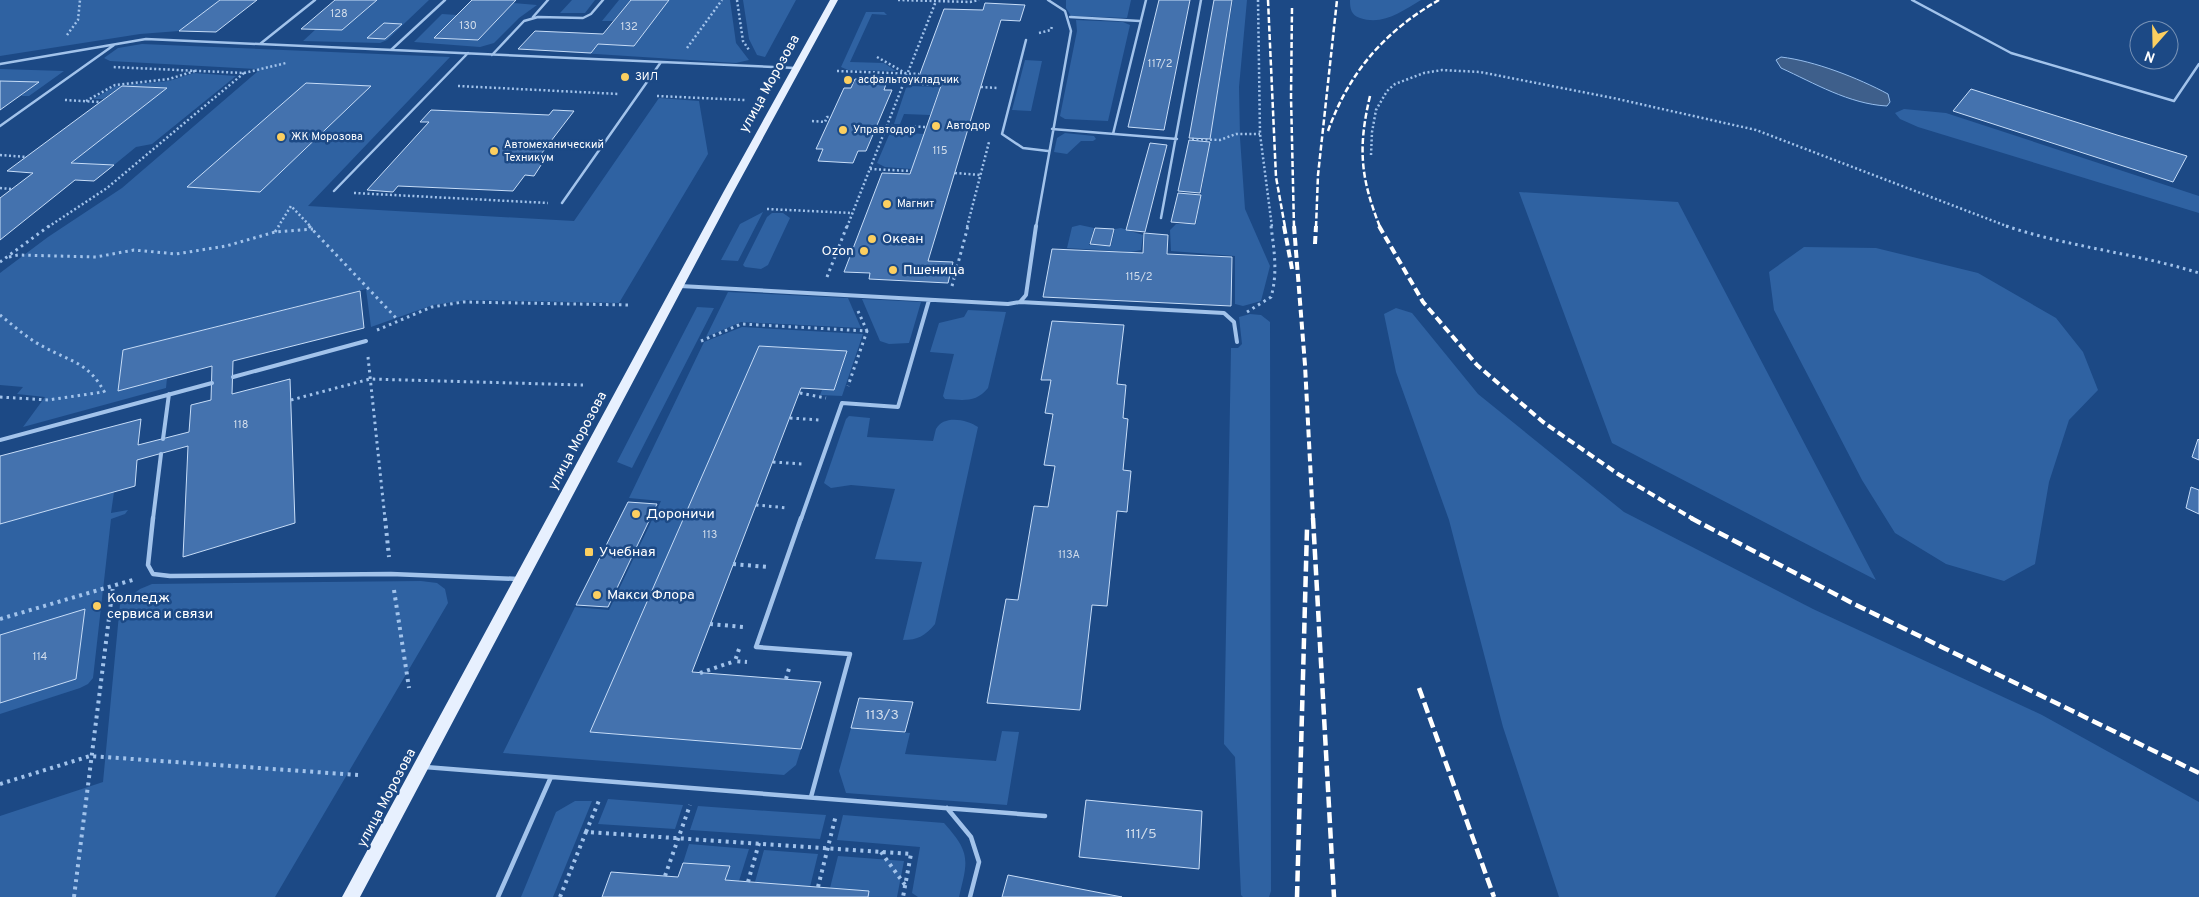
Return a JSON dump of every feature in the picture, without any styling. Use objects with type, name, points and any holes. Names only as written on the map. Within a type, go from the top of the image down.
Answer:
[{"type":"main road","name":"улица Морозова","points":[[351,897],[795,68],[834,0]]},
{"type":"lane","points":[[260,44],[315,0]]},
{"type":"lane","points":[[391,50],[445,0]]},
{"type":"lane","points":[[492,55],[524,21],[533,17],[548,0]]},
{"type":"lane","points":[[533,17],[582,18],[591,14],[603,0]]},
{"type":"lane","points":[[1020,302],[1026,295],[1048,151],[1071,31],[1070,17],[1066,9],[1048,0]]},
{"type":"lane","points":[[1113,134],[1146,0]]},
{"type":"lane","points":[[1161,218],[1201,0]]},
{"type":"lane","points":[[1912,0],[2011,52],[2174,101],[2199,64]]},
{"type":"lane","points":[[1070,17],[1140,21]]},
{"type":"lane","points":[[0,64],[146,39],[795,68]]},
{"type":"lane","points":[[1026,40],[1002,134],[1023,148],[1048,151]]},
{"type":"lane","points":[[0,126],[116,44]]},
{"type":"lane","points":[[334,191],[468,54]]},
{"type":"lane","points":[[562,203],[662,62]]},
{"type":"lane","points":[[1052,129],[1177,139]]},
{"type":"lane","points":[[678,286],[1008,304],[1020,302],[1224,313],[1232,317],[1237,324],[1237,342]]},
{"type":"lane","points":[[811,797],[850,654],[756,647],[843,402],[898,407],[930,300]]},
{"type":"lane","points":[[233,377],[366,341]]},
{"type":"lane","points":[[0,440],[212,383]]},
{"type":"lane","points":[[163,439],[169,394]]},
{"type":"lane","points":[[161,454],[148,565],[153,574],[170,576],[391,574],[521,580]]},
{"type":"lane","points":[[420,767],[1045,816]]},
{"type":"lane","points":[[498,897],[551,777]]},
{"type":"lane","points":[[947,808],[971,837],[978,862],[970,897]]},
{"type":"path","points":[[63,53],[64,38],[78,20],[80,0]]},
{"type":"path","points":[[685,52],[722,0]]},
{"type":"path","points":[[737,0],[743,40],[764,67]]},
{"type":"path","points":[[898,0],[936,2],[979,0]]},
{"type":"path","points":[[1224,313],[1249,312],[1256,308],[1271,297],[1275,283],[1276,263],[1260,134],[1258,0]]},
{"type":"path","points":[[827,277],[936,2]]},
{"type":"path","points":[[1035,33],[1051,30]]},
{"type":"path","points":[[877,57],[908,74]]},
{"type":"path","points":[[0,262],[69,211],[106,188],[244,73],[87,65]]},
{"type":"path","points":[[1371,155],[1371,137],[1376,109],[1381,94],[1392,84],[1408,77],[1423,74],[1469,70],[1588,93],[1760,131],[1960,210],[2036,236],[2101,252],[2173,264],[2199,273]]},
{"type":"path","points":[[86,102],[115,85],[169,80],[197,71]]},
{"type":"path","points":[[837,71],[919,74]]},
{"type":"path","points":[[904,83],[941,85]]},
{"type":"path","points":[[437,85],[745,100]]},
{"type":"path","points":[[981,87],[1003,88]]},
{"type":"path","points":[[40,98],[99,102]]},
{"type":"path","points":[[812,121],[824,122],[827,117],[830,117]]},
{"type":"path","points":[[887,126],[926,127]]},
{"type":"path","points":[[1177,139],[1220,140],[1236,134],[1260,134]]},
{"type":"path","points":[[952,287],[990,136]]},
{"type":"path","points":[[0,155],[27,157]]},
{"type":"path","points":[[870,168],[911,171]]},
{"type":"path","points":[[954,173],[980,175]]},
{"type":"path","points":[[0,188],[12,189]]},
{"type":"path","points":[[334,191],[562,203]]},
{"type":"path","points":[[276,232],[291,206],[398,320]]},
{"type":"path","points":[[767,209],[852,213]]},
{"type":"path","points":[[6,257],[18,255],[96,257],[134,250],[176,254],[226,246],[276,232],[313,229]]},
{"type":"path","points":[[409,688],[391,574],[366,341],[379,327],[432,307],[463,302],[629,305]]},
{"type":"path","points":[[0,314],[43,347],[80,363],[99,381],[103,392],[108,398],[126,406]]},
{"type":"path","points":[[701,341],[741,324],[866,331],[843,402],[800,393]]},
{"type":"path","points":[[291,400],[370,379],[583,385]]},
{"type":"path","points":[[0,397],[48,400],[103,392]]},
{"type":"path","points":[[790,418],[824,420],[820,429]]},
{"type":"path","points":[[773,462],[808,464]]},
{"type":"path","points":[[756,506],[791,508],[788,516]]},
{"type":"path","points":[[767,576],[773,558]]},
{"type":"path","points":[[733,564],[770,567]]},
{"type":"path","points":[[0,619],[153,574]]},
{"type":"path","points":[[74,897],[90,756],[113,586]]},
{"type":"path","points":[[710,624],[747,628],[744,636]]},
{"type":"path","points":[[735,661],[741,644]]},
{"type":"path","points":[[700,673],[735,661],[754,662]]},
{"type":"path","points":[[781,664],[799,666]]},
{"type":"path","points":[[786,679],[790,665]]},
{"type":"path","points":[[0,784],[90,756],[358,775]]},
{"type":"path","points":[[560,897],[607,781]]},
{"type":"path","points":[[665,876],[696,788]]},
{"type":"path","points":[[818,887],[839,800]]},
{"type":"path","points":[[586,832],[911,854],[903,897]]},
{"type":"path","points":[[748,882],[759,843]]},
{"type":"path","points":[[882,852],[905,885]]},
{"type":"shaded area","points":[[0,0],[220,0],[179,31],[140,34],[0,56]]},
{"type":"shaded area","points":[[377,0],[429,0],[387,40],[380,43],[303,41],[316,29],[342,30]]},
{"type":"shaded area","points":[[572,0],[595,0],[585,13],[560,13]]},
{"type":"shaded area","points":[[619,0],[631,0],[613,21],[602,21]]},
{"type":"shaded area","points":[[669,0],[730,0],[736,43],[749,60],[736,63],[518,49],[591,53],[598,44],[634,46]]},
{"type":"shaded area","points":[[743,0],[796,0],[765,57],[757,55],[749,39]]},
{"type":"shaded area","points":[[1066,0],[1131,0],[1127,18],[1071,16],[1066,8]]},
{"type":"shaded area","points":[[1233,0],[1247,0],[1239,87],[1240,138],[1245,209],[1270,266],[1261,301],[1243,306],[1235,304],[1235,256],[1171,251],[1170,230],[1176,224],[1196,224]]},
{"type":"shaded area","points":[[1350,0],[1421,0],[1392,16],[1384,19],[1368,20],[1360,18],[1353,13]]},
{"type":"shaded area","points":[[513,3],[537,5],[519,18],[494,43],[480,47],[414,42],[442,14],[457,15],[434,38],[478,40]]},
{"type":"shaded area","points":[[866,12],[884,12],[887,15],[872,14],[850,62],[884,63],[896,71],[848,70],[841,67]]},
{"type":"shaded area","points":[[1076,20],[1123,22],[1130,25],[1108,121],[1065,119],[1060,116],[1077,31]]},
{"type":"shaded area","points":[[142,44],[450,57],[308,206],[574,221],[659,98],[699,101],[708,154],[619,303],[467,300],[433,305],[371,327],[366,289],[123,350],[118,391],[167,378],[166,388],[23,427],[45,397],[17,394],[23,387],[0,385],[0,273],[48,237],[122,188],[257,72],[256,69],[110,61],[104,58],[118,48]]},
{"type":"shaded area","points":[[1781,57],[1808,62],[1850,76],[1888,94],[1890,102],[1887,106],[1873,104],[1832,92],[1781,68],[1776,60]]},
{"type":"shaded area","points":[[1025,60],[1042,61],[1031,111],[1012,110]]},
{"type":"shaded area","points":[[0,69],[64,71],[29,96],[21,96],[38,82],[0,81]]},
{"type":"shaded area","points":[[194,73],[236,76],[152,144],[136,147],[114,165],[71,163],[166,88],[122,86],[103,99],[93,99],[116,86],[169,81]]},
{"type":"shaded area","points":[[911,86],[940,87],[930,115],[904,114],[900,124],[894,124],[906,88]]},
{"type":"shaded area","points":[[1904,109],[1946,113],[2199,196],[2199,213],[1918,127],[1900,119],[1895,113]]},
{"type":"shaded area","points":[[892,128],[898,128],[897,132],[924,134],[912,169],[885,167],[877,163]]},
{"type":"shaded area","points":[[1065,133],[1094,136],[1096,139],[1093,141],[1081,141],[1067,154],[1054,152],[1057,138]]},
{"type":"shaded area","points":[[1519,192],[1678,202],[1876,580],[1612,443]]},
{"type":"shaded area","points":[[763,212],[738,261],[721,260],[740,224]]},
{"type":"shaded area","points":[[772,213],[783,213],[790,218],[768,265],[761,269],[745,267],[743,265],[767,217]]},
{"type":"shaded area","points":[[1080,225],[1094,228],[1089,245],[1111,246],[1115,229],[1121,228],[1143,235],[1141,250],[1131,252],[1067,248],[1072,227]]},
{"type":"shaded area","points":[[1804,247],[1876,248],[1978,273],[2056,318],[2083,352],[2098,390],[2069,420],[2049,482],[2035,564],[2004,581],[1946,564],[1895,533],[1862,480],[1774,310],[1769,272]]},
{"type":"shaded area","points":[[728,292],[848,298],[861,328],[741,322],[706,337]]},
{"type":"shaded area","points":[[862,299],[921,302],[909,343],[889,344],[880,341]]},
{"type":"shaded area","points":[[697,307],[714,308],[632,468],[617,462]]},
{"type":"shaded area","points":[[1396,308],[1412,313],[1478,394],[1624,512],[1813,609],[2042,715],[2199,802],[2199,897],[1559,897],[1503,727],[1449,520],[1396,372],[1384,314]]},
{"type":"shaded area","points":[[968,310],[1006,312],[988,388],[974,398],[963,400],[945,399],[943,396],[954,354],[930,352],[939,323],[964,317]]},
{"type":"shaded area","points":[[1250,314],[1261,315],[1270,322],[1271,891],[1269,897],[1243,897],[1241,895],[1235,757],[1224,744],[1231,348],[1238,348],[1242,344],[1239,317]]},
{"type":"shaded area","points":[[742,327],[863,334],[842,396],[820,395],[822,390],[834,390],[847,351],[759,346],[590,732],[801,749],[796,765],[784,775],[503,753],[575,607],[609,610],[661,501],[629,498],[704,342]]},
{"type":"shaded area","points":[[849,416],[870,418],[867,437],[933,441],[936,429],[945,421],[968,422],[978,427],[935,624],[928,632],[917,638],[903,640],[922,562],[875,559],[895,489],[851,485],[831,488],[824,483],[846,419]]},
{"type":"shaded area","points":[[114,492],[111,513],[128,510],[125,514],[111,519],[93,678],[88,684],[80,688],[0,714],[0,703],[76,679],[85,610],[0,635],[0,524]]},
{"type":"shaded area","points":[[421,581],[437,583],[445,589],[448,603],[275,897],[0,897],[0,816],[103,782],[120,604],[140,589],[152,584]]},
{"type":"shaded area","points":[[851,728],[910,733],[905,754],[996,761],[1002,731],[1019,732],[1007,805],[846,793],[839,771]]},
{"type":"shaded area","points":[[608,799],[683,805],[675,829],[598,824]]},
{"type":"shaded area","points":[[575,801],[592,801],[553,897],[521,897],[556,812]]},
{"type":"shaded area","points":[[698,806],[826,815],[820,839],[690,830]]},
{"type":"shaded area","points":[[843,815],[944,823],[959,842],[965,857],[964,874],[959,897],[918,897],[912,893],[920,847],[837,840]]},
{"type":"shaded area","points":[[689,844],[749,849],[739,881],[725,880],[729,866],[683,863]]},
{"type":"shaded area","points":[[764,850],[818,854],[810,887],[755,882]]},
{"type":"shaded area","points":[[838,856],[904,861],[897,897],[868,897],[830,888]]},
{"type":"building","points":[[220,0],[257,0],[216,32],[179,31]]},
{"type":"building","points":[[335,0],[377,0],[342,30],[301,29]]},
{"type":"building","points":[[472,0],[516,0],[478,40],[434,38]]},
{"type":"building","points":[[631,0],[669,0],[634,46],[598,44],[591,53],[518,49],[535,31],[603,34]]},
{"type":"building","points":[[1159,0],[1190,0],[1164,130],[1128,127]]},
{"type":"building","points":[[1214,0],[1232,0],[1210,139],[1189,138]]},
{"type":"building","points":[[985,3],[1025,5],[1020,21],[1001,20],[928,261],[953,262],[948,283],[869,279],[870,273],[844,272],[882,173],[910,174],[943,80],[918,79],[944,9],[983,10]]},
{"type":"building","points":[[384,23],[402,24],[385,39],[367,38]]},
{"type":"building","points":[[855,79],[887,81],[884,90],[892,90],[866,151],[858,151],[853,163],[818,161],[823,149],[816,149],[844,88],[851,88]]},
{"type":"building","points":[[0,81],[39,82],[0,110]]},
{"type":"building","name":"ЖК Морозова","points":[[306,83],[371,86],[260,192],[187,187]]},
{"type":"building","points":[[122,86],[167,88],[71,163],[114,165],[94,181],[75,180],[0,240],[0,198],[33,173],[7,171]]},
{"type":"building","points":[[1971,89],[2187,156],[2173,182],[1953,111]]},
{"type":"building","points":[[431,110],[549,115],[553,110],[574,111],[535,162],[543,162],[534,176],[525,175],[513,191],[398,186],[393,192],[367,190],[429,122],[420,122]]},
{"type":"building","points":[[1189,140],[1210,142],[1200,193],[1178,191]]},
{"type":"building","points":[[1150,143],[1167,145],[1145,232],[1126,230]]},
{"type":"building","points":[[1178,193],[1201,195],[1195,224],[1171,222]]},
{"type":"building","points":[[1095,228],[1114,229],[1110,246],[1090,244]]},
{"type":"building","points":[[1144,233],[1168,235],[1167,254],[1232,257],[1231,306],[1043,297],[1052,249],[1143,253]]},
{"type":"building","points":[[360,291],[364,328],[233,361],[232,394],[290,379],[295,523],[183,557],[188,446],[137,460],[135,486],[0,524],[0,456],[141,419],[138,445],[189,432],[191,405],[211,400],[212,366],[118,391],[123,350]]},
{"type":"building","points":[[1052,321],[1124,325],[1117,384],[1126,385],[1123,418],[1128,419],[1123,470],[1131,471],[1127,512],[1117,511],[1107,606],[1092,605],[1080,710],[987,703],[1006,599],[1018,600],[1034,506],[1048,507],[1055,466],[1044,465],[1053,414],[1045,413],[1051,380],[1041,380]]},
{"type":"building","points":[[759,346],[847,351],[834,390],[801,388],[692,672],[821,682],[801,749],[590,732]]},
{"type":"building","points":[[2199,440],[2199,460],[2192,457]]},
{"type":"building","points":[[2191,487],[2199,490],[2199,514],[2186,508]]},
{"type":"building","points":[[628,502],[657,504],[608,607],[576,605]]},
{"type":"building","points":[[85,609],[76,679],[0,703],[0,635]]},
{"type":"building","points":[[859,698],[913,702],[905,732],[851,728]]},
{"type":"building","points":[[1086,800],[1202,811],[1199,869],[1079,857]]},
{"type":"building","points":[[683,863],[730,866],[725,880],[869,891],[868,897],[602,897],[611,872],[678,877]]},
{"type":"building","points":[[1008,875],[1122,897],[1002,897]]},
{"type":"railway","points":[[1268,0],[1276,177],[1285,227]]},
{"type":"railway","points":[[1316,227],[1318,175],[1337,0]]},
{"type":"railway","points":[[1328,131],[1347,90],[1371,55],[1402,25],[1439,0]]},
{"type":"railway","points":[[1292,8],[1291,97],[1294,227]]},
{"type":"railway","points":[[1370,96],[1364,131],[1363,162],[1368,193],[1380,227]]},
{"type":"railway","points":[[1284,226],[1292,269]]},
{"type":"railway","points":[[1294,226],[1305,365],[1313,519]]},
{"type":"railway","points":[[1315,244],[1316,226]]},
{"type":"railway","points":[[1379,226],[1423,302],[1477,365],[1543,422],[1618,474],[1693,519]]},
{"type":"railway","points":[[1313,518],[1334,897]]},
{"type":"railway","points":[[1691,518],[1852,603],[2199,773]]},
{"type":"railway","points":[[1297,897],[1307,529]]},
{"type":"railway","points":[[1419,688],[1494,897]]},
{"type":"place","name":"ЗИЛ","points":[[625,77]]},
{"type":"place","name":"асфальтоукладчик","points":[[848,80]]},
{"type":"place","name":"Автодор","points":[[936,126]]},
{"type":"place","name":"Управтодор","points":[[843,130]]},
{"type":"place","name":"ЖК Морозова","points":[[281,137]]},
{"type":"place","name":"Автомеханический Техникум","points":[[494,151]]},
{"type":"place","name":"Магнит","points":[[887,204]]},
{"type":"place","name":"Океан","points":[[872,239]]},
{"type":"place","name":"Ozon","points":[[864,251]]},
{"type":"place","name":"Пшеница","points":[[893,270]]},
{"type":"place","name":"Дороничи","points":[[636,514]]},
{"type":"place","name":"Учебная","points":[[589,552]]},
{"type":"place","name":"Макси Флора","points":[[597,595]]},
{"type":"place","name":"Колледж сервиса и связи","points":[[97,606]]}]
